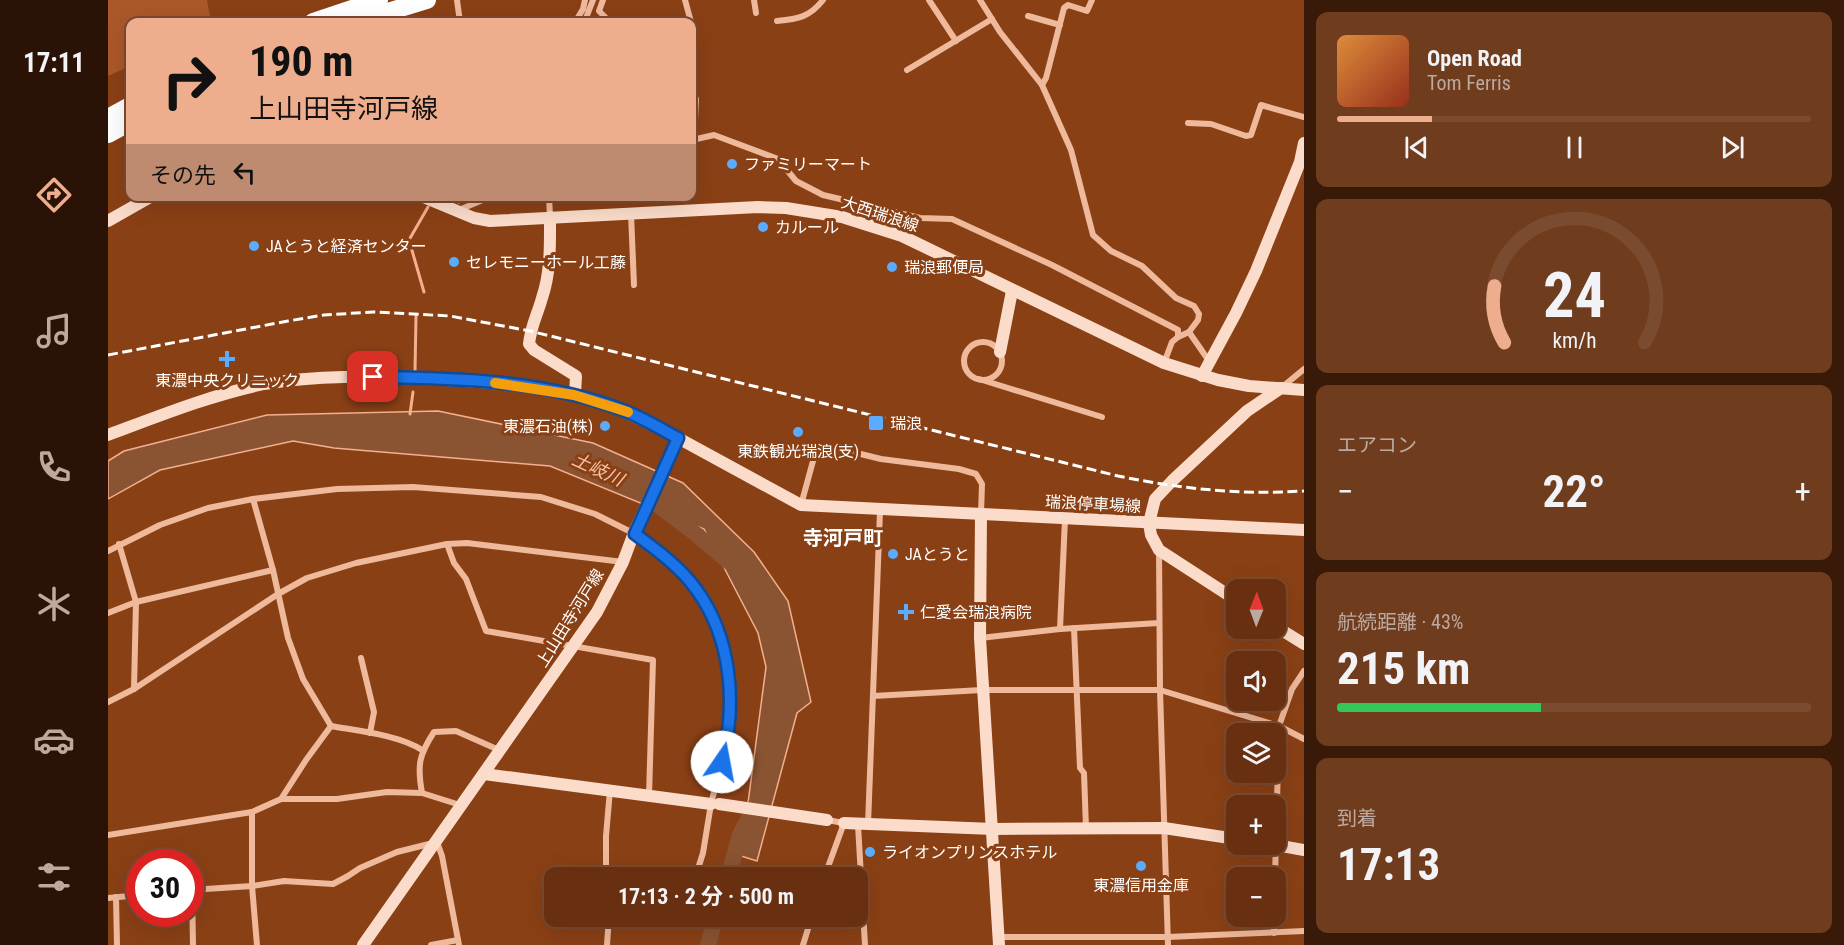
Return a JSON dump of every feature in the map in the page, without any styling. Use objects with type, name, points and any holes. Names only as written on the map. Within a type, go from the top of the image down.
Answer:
[{"type":"highway","points":[[325,18],[379,0]]},
{"type":"highway","points":[[368,18],[427,0]]},
{"type":"highway","points":[[108,118],[126,108]]},
{"type":"highway","points":[[108,134],[126,124]]},
{"type":"street","points":[[457,0],[459,18]]},
{"type":"street","points":[[577,18],[585,0]]},
{"type":"street","points":[[586,18],[594,0]]},
{"type":"street","points":[[603,0],[599,11],[606,18]]},
{"type":"street","points":[[685,0],[690,18]]},
{"type":"street","points":[[754,0],[756,13]]},
{"type":"street","points":[[777,21],[808,16],[823,0]]},
{"type":"street","points":[[929,0],[956,41]]},
{"type":"street","points":[[980,0],[1000,32],[1042,86],[1071,150],[1093,235],[1111,251],[1142,266],[1176,298],[1194,306],[1199,314],[1198,320],[1189,332],[1172,342],[1164,363]]},
{"type":"street","points":[[1042,86],[1064,8],[1068,5],[1087,10],[1092,0]]},
{"type":"street","points":[[1028,16],[1060,25]]},
{"type":"street","points":[[907,70],[992,19]]},
{"type":"street","points":[[1188,123],[1211,124],[1246,136],[1251,135],[1262,105],[1304,117]]},
{"type":"street","points":[[696,139],[714,135],[778,159],[796,181],[824,195],[920,218],[952,219],[990,235],[1178,330],[1178,337]]},
{"type":"street","points":[[1202,376],[1256,271],[1289,192],[1304,143]]},
{"type":"street","points":[[108,221],[143,201]]},
{"type":"street","name":"大西瑞浪線","points":[[433,201],[474,218],[490,221],[758,207],[786,208],[842,217],[902,236],[934,250],[1012,291],[1164,363],[1202,376],[1249,386],[1304,390]]},
{"type":"street","points":[[458,211],[476,201]]},
{"type":"street","points":[[549,201],[550,263],[542,298],[533,319],[529,344],[534,350],[576,376],[574,395]]},
{"type":"street","points":[[870,225],[873,206]]},
{"type":"street","points":[[631,213],[634,285]]},
{"type":"street","points":[[979,379],[991,378],[1000,370],[1002,364],[1000,352],[1012,291]]},
{"type":"street","points":[[1189,332],[1209,361]]},
{"type":"street","points":[[1000,352],[991,343],[972,345],[964,361],[968,373],[979,379],[1102,417]]},
{"type":"street","points":[[1168,945],[1160,690],[1159,550],[1151,535],[1149,523],[1155,499],[1172,481],[1247,411],[1304,369]]},
{"type":"street","points":[[108,435],[208,399],[264,384],[348,377],[468,381],[509,384],[574,395],[626,411],[801,506],[816,450],[821,447],[832,447],[881,459],[959,469],[976,474],[982,484],[980,638],[999,941],[1304,931]]},
{"type":"street","name":"上山田寺河戸線","points":[[363,945],[597,612],[623,562],[678,438]]},
{"type":"street","points":[[108,551],[159,525],[208,508],[253,499],[337,489],[413,487],[541,497],[595,514],[635,532],[664,555],[696,589],[716,621],[730,682],[727,741],[715,804],[699,867]]},
{"type":"street","points":[[253,499],[273,570],[288,638],[303,679],[330,726]]},
{"type":"street","name":"瑞浪停車場線","points":[[801,506],[1304,530]]},
{"type":"street","points":[[865,945],[863,825],[873,696],[880,510]]},
{"type":"street","points":[[1060,629],[1065,519]]},
{"type":"street","points":[[108,702],[134,689],[278,594],[307,578],[356,562],[447,544],[467,543],[623,562]]},
{"type":"street","points":[[119,544],[136,602],[134,689]]},
{"type":"street","points":[[447,544],[454,563],[466,579],[486,631],[653,660],[650,796]]},
{"type":"street","points":[[1159,550],[1226,594]]},
{"type":"street","points":[[108,612],[136,602],[273,570]]},
{"type":"street","points":[[980,638],[1060,629],[1159,623]]},
{"type":"street","points":[[1074,628],[1080,768],[1084,773],[1086,828]]},
{"type":"street","points":[[1286,633],[1304,644]]},
{"type":"street","points":[[361,658],[374,712],[370,733]]},
{"type":"street","points":[[1280,723],[1292,689],[1304,671]]},
{"type":"street","points":[[873,696],[982,690],[1160,690],[1269,723]]},
{"type":"street","points":[[330,726],[370,733],[415,745],[422,750]]},
{"type":"street","points":[[281,800],[330,726]]},
{"type":"street","points":[[1286,730],[1304,739]]},
{"type":"street","points":[[422,793],[420,778],[422,750],[434,732],[456,731],[501,751]]},
{"type":"street","points":[[484,774],[863,825],[993,829],[1164,828],[1226,837]]},
{"type":"street","points":[[606,867],[610,790]]},
{"type":"street","points":[[108,835],[252,812],[281,800],[337,799],[387,792],[422,793],[462,806]]},
{"type":"street","points":[[252,812],[252,886],[257,945]]},
{"type":"street","points":[[828,867],[844,823]]},
{"type":"street","points":[[204,889],[284,881],[333,884],[360,868],[397,852],[437,842],[442,856],[458,943],[431,945]]},
{"type":"street","points":[[1286,847],[1304,849]]},
{"type":"street","points":[[108,898],[126,896]]},
{"type":"street","points":[[116,897],[117,945]]},
{"type":"street","points":[[193,927],[194,945]]},
{"type":"street","points":[[607,945],[610,927]]},
{"type":"street","points":[[803,945],[809,927]]},
{"type":"street","points":[[1274,927],[1274,933]]},
{"type":"shaded area","points":[[108,0],[207,0],[210,18],[126,18],[126,68],[108,76]]},
{"type":"water","points":[[438,411],[593,443],[683,483],[754,552],[788,601],[811,702],[797,713],[757,861],[741,856],[766,667],[758,633],[704,529],[550,466],[334,448],[293,441],[160,470],[108,499],[108,461],[124,451],[267,415]]},
{"type":"waterway","points":[[424,292],[409,240],[428,207]]},
{"type":"waterway","points":[[415,371],[416,316]]},
{"type":"waterway","points":[[410,414],[413,392]]},
{"type":"waterway","name":"土岐川","points":[[658,505],[729,562]]},
{"type":"waterway","name":"土岐川","points":[[731,867],[740,835],[755,806]]},
{"type":"waterway","name":"土岐川","points":[[708,945],[713,927]]},
{"type":"railway","points":[[108,355],[324,315],[373,312],[450,316],[530,331],[1118,476],[1211,490],[1304,491]]},
{"type":"slow traffic","points":[[495,383],[574,395],[628,412]]},
{"type":"place","name":"ファミリーマート","points":[[732,164]]},
{"type":"place","name":"カルール","points":[[763,227]]},
{"type":"place","name":"JAとうと経済センター","points":[[254,246]]},
{"type":"place","name":"セレモニーホール工藤","points":[[454,262]]},
{"type":"place","name":"瑞浪郵便局","points":[[892,267]]},
{"type":"place","name":"東濃中央クリニック","points":[[227,359]]},
{"type":"place","name":"瑞浪","points":[[876,423]]},
{"type":"place","name":"東濃石油(株)","points":[[605,426]]},
{"type":"place","name":"東鉄観光瑞浪(支)","points":[[798,432]]},
{"type":"place","name":"JAとうと","points":[[893,554]]},
{"type":"place","name":"仁愛会瑞浪病院","points":[[906,612]]},
{"type":"place","name":"ライオンプリンスホテル","points":[[870,852]]},
{"type":"place","name":"東濃信用金庫","points":[[1141,866]]},
{"type":"district","name":"寺河戸町","points":[[843,538]]},
{"type":"route","points":[[373,377],[509,384],[574,395],[626,411],[678,438],[635,534],[664,555],[696,589],[716,621],[730,682],[727,741],[722,762]]}]
